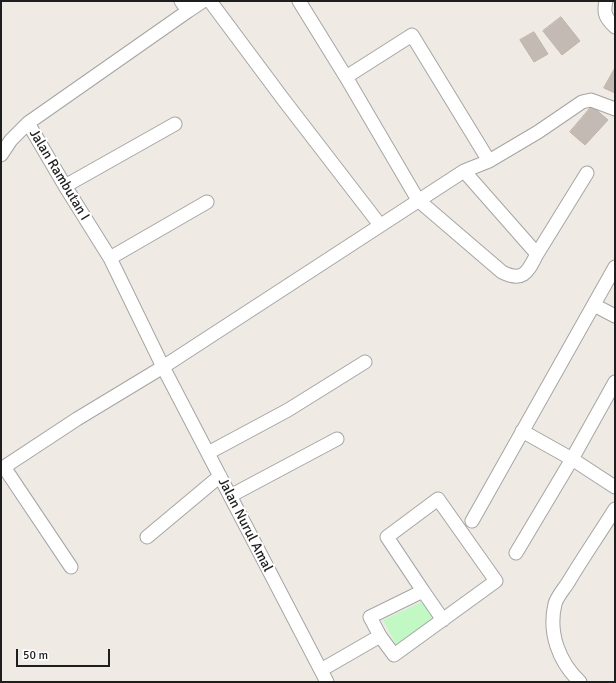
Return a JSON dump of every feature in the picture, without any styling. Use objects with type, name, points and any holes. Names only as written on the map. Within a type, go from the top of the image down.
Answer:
[{"type":"street","name":"Jalan Rambutan I","points":[[163,368],[110,258],[64,186],[28,124],[185,6],[203,1]]},
{"type":"street","points":[[210,1],[380,225]]},
{"type":"street","points":[[299,1],[346,77],[418,200],[502,272],[518,277],[525,273],[587,173]]},
{"type":"street","points":[[606,1],[604,7],[606,17],[615,27]]},
{"type":"street","points":[[346,77],[412,35],[490,161]]},
{"type":"street","points":[[71,567],[2,468],[77,419],[163,368],[464,170],[490,161],[538,132],[582,102],[590,100],[615,109]]},
{"type":"street","points":[[1,155],[11,140],[28,124]]},
{"type":"street","points":[[64,186],[174,124]]},
{"type":"street","points":[[464,170],[537,254]]},
{"type":"street","points":[[110,258],[207,202]]},
{"type":"street","points":[[472,521],[615,267]]},
{"type":"street","points":[[594,305],[615,316]]},
{"type":"street","points":[[208,453],[288,410],[366,362]]},
{"type":"street","name":"Jalan Nurul Amal","points":[[163,368],[327,682]]},
{"type":"street","points":[[516,553],[572,459],[615,382]]},
{"type":"street","points":[[522,431],[572,459],[615,487]]},
{"type":"street","points":[[230,496],[337,440]]},
{"type":"street","points":[[147,537],[220,476]]},
{"type":"street","points":[[423,592],[370,617],[380,636],[394,655],[443,620],[496,581],[438,499],[387,537],[443,620]]},
{"type":"street","points":[[580,682],[571,673],[561,656],[554,638],[553,622],[555,603],[615,509]]},
{"type":"street","points":[[321,670],[380,636]]},
{"type":"green space","points":[[424,601],[434,618],[396,645],[383,620]]},
{"type":"building","points":[[561,17],[580,41],[562,55],[543,31]]},
{"type":"building","points":[[534,32],[548,54],[534,62],[520,40]]},
{"type":"building","points":[[615,68],[615,93],[604,88]]},
{"type":"building","points":[[592,106],[608,120],[585,145],[570,132]]}]
